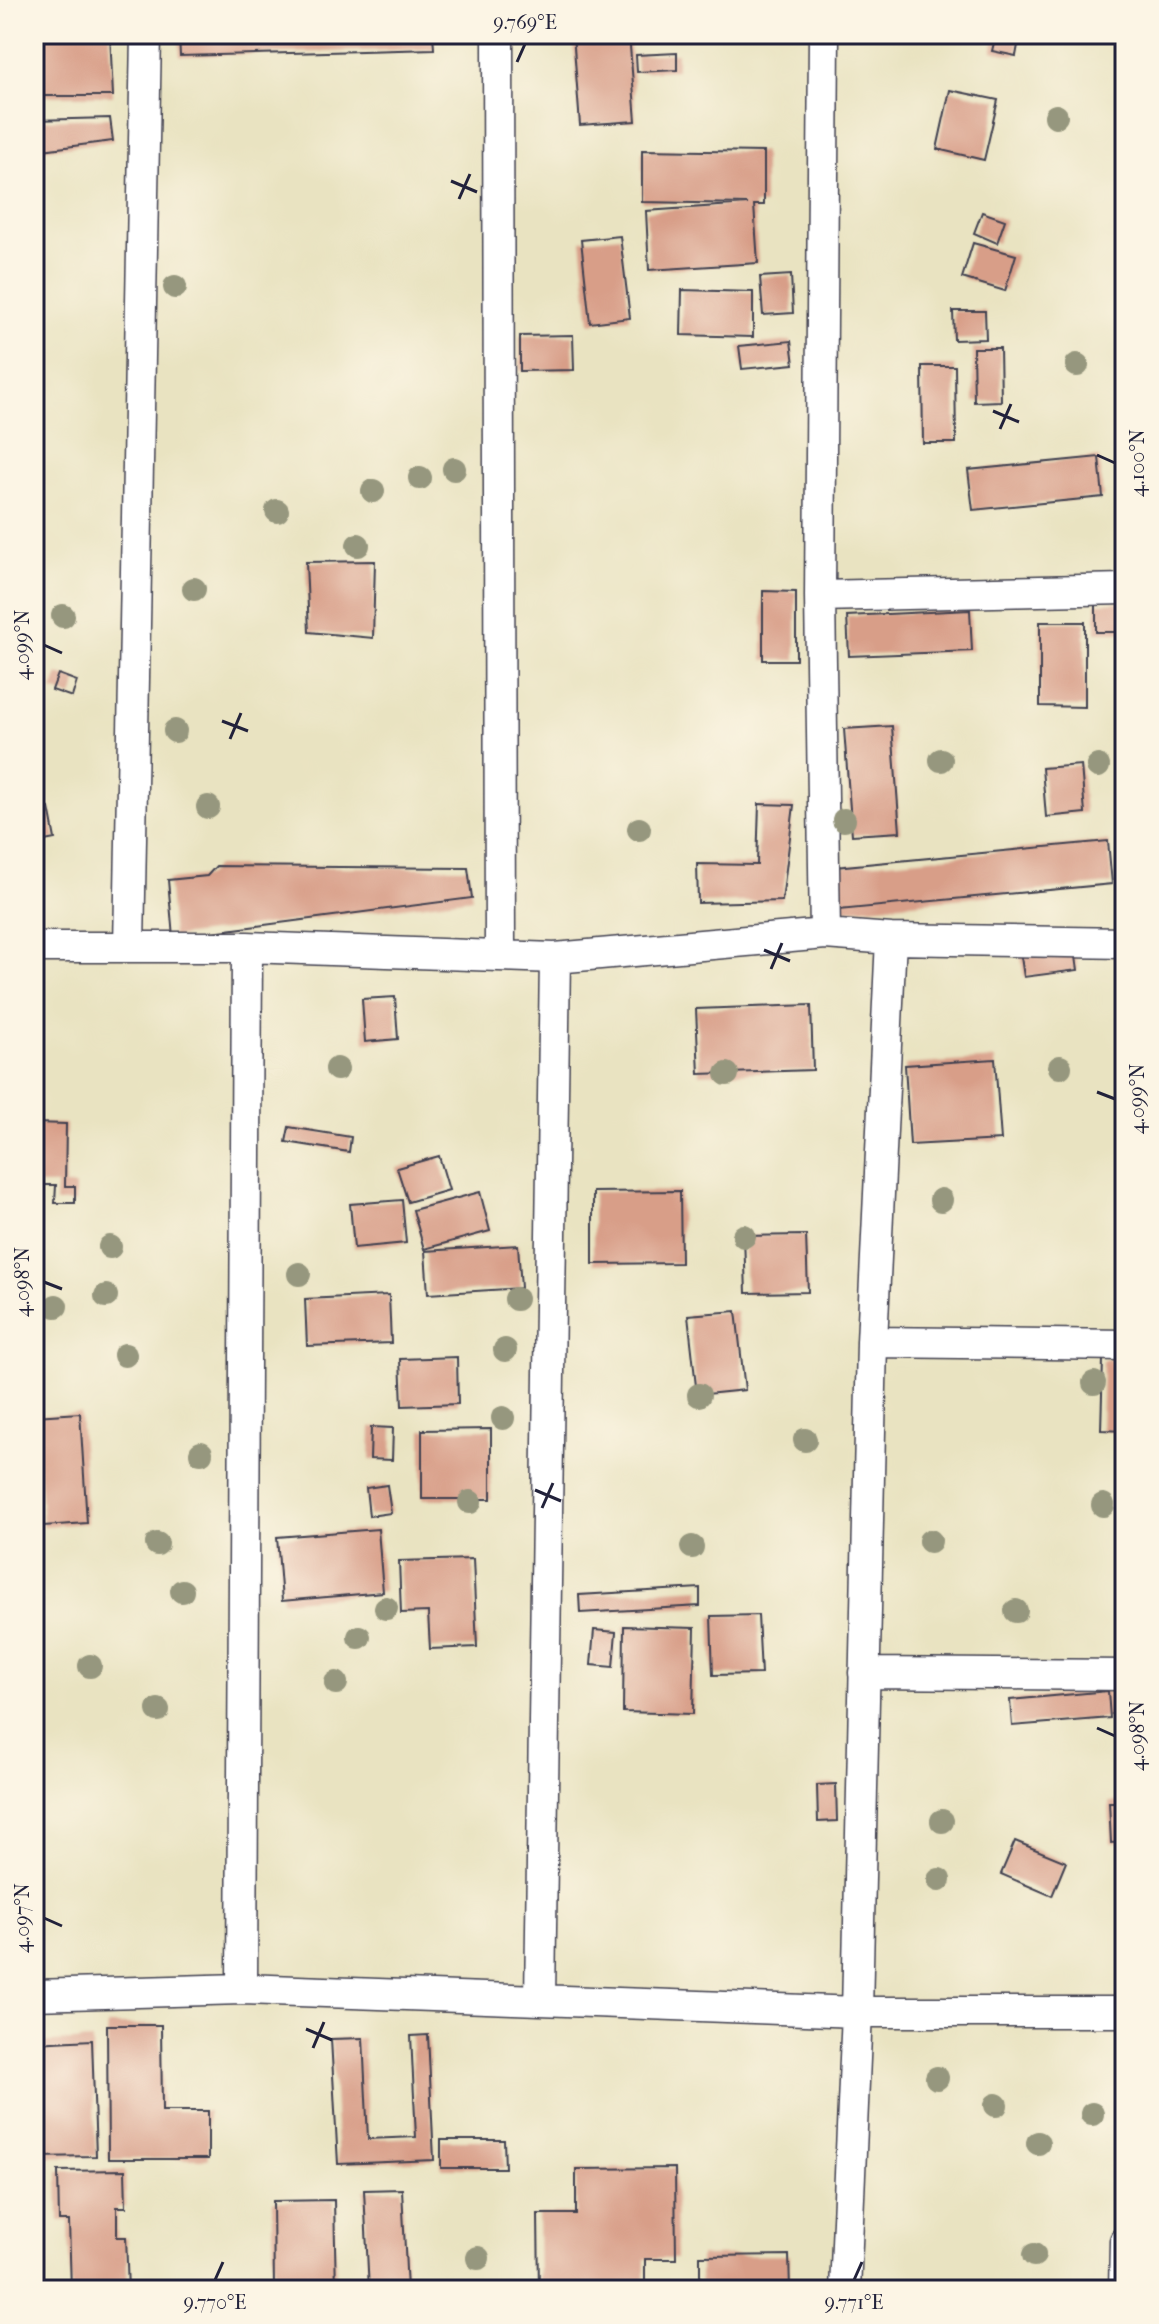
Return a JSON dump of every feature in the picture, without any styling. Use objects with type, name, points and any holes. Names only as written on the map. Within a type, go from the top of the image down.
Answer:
[{"type":"street","points":[[129,947],[146,34]]},
{"type":"street","points":[[498,34],[500,956]]},
{"type":"street","points":[[824,34],[820,596],[825,934]]},
{"type":"street","points":[[820,596],[1125,589]]},
{"type":"street","points":[[34,947],[247,947],[555,958],[825,934],[891,939],[1125,943]]},
{"type":"street","points":[[845,2290],[857,2012],[872,1342],[891,939]]},
{"type":"street","points":[[242,1989],[247,947]]},
{"type":"street","points":[[540,1999],[555,958]]},
{"type":"street","points":[[872,1342],[1125,1345]]},
{"type":"street","points":[[864,1673],[1125,1675]]},
{"type":"street","points":[[34,1995],[242,1989],[857,2012],[1125,2012]]},
{"type":"street","points":[[1124,2290],[1125,2241]]},
{"type":"building","points":[[34,34],[110,34],[113,96],[34,96]]},
{"type":"building","points":[[179,34],[433,34],[434,49],[180,56]]},
{"type":"building","points":[[573,34],[629,34],[636,121],[580,125]]},
{"type":"building","points":[[996,34],[1020,34],[1016,56],[992,51]]},
{"type":"building","points":[[677,53],[677,70],[637,72],[636,55]]},
{"type":"building","points":[[950,90],[998,100],[984,160],[937,149]]},
{"type":"building","points":[[110,118],[113,141],[34,151],[34,120]]},
{"type":"building","points":[[642,150],[764,152],[764,205],[754,205],[758,263],[649,270],[646,211],[748,204],[642,202]]},
{"type":"building","points":[[982,212],[1005,220],[997,243],[974,233]]},
{"type":"building","points":[[620,236],[630,318],[590,323],[581,240]]},
{"type":"building","points":[[973,243],[1016,255],[1005,291],[962,278]]},
{"type":"building","points":[[34,254],[41,254],[42,278],[34,278]]},
{"type":"building","points":[[791,275],[793,313],[763,315],[760,277]]},
{"type":"building","points":[[682,290],[753,292],[753,337],[681,335]]},
{"type":"building","points":[[953,311],[985,311],[986,339],[954,340]]},
{"type":"building","points":[[573,335],[574,370],[520,371],[520,336]]},
{"type":"building","points":[[791,341],[794,364],[742,369],[739,346]]},
{"type":"building","points":[[973,348],[1000,348],[1001,401],[974,402]]},
{"type":"building","points":[[922,366],[955,366],[956,443],[923,443]]},
{"type":"building","points":[[1099,457],[1103,497],[973,510],[968,470]]},
{"type":"building","points":[[375,561],[373,638],[309,632],[306,562]]},
{"type":"building","points":[[763,591],[796,592],[796,660],[763,660]]},
{"type":"building","points":[[1125,602],[1125,632],[1096,632],[1096,603]]},
{"type":"building","points":[[970,610],[972,651],[849,656],[847,616]]},
{"type":"building","points":[[1040,622],[1085,622],[1085,707],[1040,706]]},
{"type":"building","points":[[58,674],[77,681],[72,697],[52,690]]},
{"type":"building","points":[[892,726],[900,832],[852,835],[844,729]]},
{"type":"building","points":[[1081,765],[1085,813],[1046,817],[1042,768]]},
{"type":"building","points":[[759,804],[794,805],[782,901],[698,903],[697,864],[757,865]]},
{"type":"building","points":[[49,808],[55,839],[34,843],[34,811]]},
{"type":"building","points":[[1108,841],[1112,884],[839,910],[835,867]]},
{"type":"building","points":[[216,866],[468,868],[472,898],[173,937],[168,880],[207,876]]},
{"type":"building","points":[[1074,943],[1078,970],[1024,977],[1020,950]]},
{"type":"building","points":[[34,968],[40,968],[39,1013],[34,1013]]},
{"type":"building","points":[[395,997],[398,1039],[365,1042],[362,999]]},
{"type":"building","points":[[811,1005],[813,1070],[699,1074],[696,1009]]},
{"type":"building","points":[[995,1059],[1001,1140],[910,1145],[905,1065]]},
{"type":"building","points":[[34,1123],[66,1124],[65,1186],[75,1186],[75,1203],[55,1203],[56,1185],[34,1185]]},
{"type":"building","points":[[289,1127],[351,1137],[349,1152],[286,1142]]},
{"type":"building","points":[[439,1156],[449,1190],[408,1202],[397,1168]]},
{"type":"building","points":[[680,1191],[681,1263],[593,1264],[593,1192]]},
{"type":"building","points":[[480,1192],[490,1231],[424,1249],[413,1210]]},
{"type":"building","points":[[402,1200],[406,1243],[354,1248],[350,1204]]},
{"type":"building","points":[[806,1235],[808,1292],[746,1293],[744,1236]]},
{"type":"building","points":[[518,1245],[521,1288],[428,1294],[425,1251]]},
{"type":"building","points":[[389,1295],[391,1343],[307,1346],[305,1299]]},
{"type":"building","points":[[736,1311],[745,1390],[697,1395],[688,1315]]},
{"type":"building","points":[[457,1357],[458,1404],[402,1406],[400,1359]]},
{"type":"building","points":[[1103,1359],[1125,1360],[1125,1431],[1101,1430]]},
{"type":"building","points":[[80,1413],[87,1523],[43,1526],[35,1416]]},
{"type":"building","points":[[371,1427],[393,1428],[392,1460],[370,1459]]},
{"type":"building","points":[[491,1429],[491,1499],[422,1499],[422,1430]]},
{"type":"building","points":[[387,1485],[391,1513],[369,1516],[366,1488]]},
{"type":"building","points":[[378,1529],[383,1592],[282,1601],[277,1537]]},
{"type":"building","points":[[473,1559],[477,1647],[430,1649],[428,1612],[401,1613],[399,1561]]},
{"type":"building","points":[[700,1588],[700,1606],[580,1613],[579,1595]]},
{"type":"building","points":[[758,1615],[761,1674],[713,1675],[711,1616]]},
{"type":"building","points":[[624,1626],[695,1628],[693,1714],[623,1712]]},
{"type":"building","points":[[594,1630],[616,1632],[613,1667],[591,1665]]},
{"type":"building","points":[[1108,1691],[1110,1718],[1012,1726],[1010,1700]]},
{"type":"building","points":[[836,1784],[837,1821],[818,1822],[817,1785]]},
{"type":"building","points":[[1109,1802],[1125,1802],[1125,1842],[1111,1843]]},
{"type":"building","points":[[1015,1841],[1066,1862],[1052,1896],[1001,1874]]},
{"type":"building","points":[[107,2025],[161,2025],[162,2111],[208,2111],[208,2159],[108,2159]]},
{"type":"building","points":[[428,2035],[434,2160],[338,2164],[331,2039],[363,2038],[368,2139],[416,2137],[411,2036]]},
{"type":"building","points":[[92,2040],[96,2156],[34,2157],[34,2043]]},
{"type":"building","points":[[441,2140],[504,2140],[505,2168],[441,2168]]},
{"type":"building","points":[[675,2168],[676,2259],[645,2259],[645,2290],[539,2290],[538,2214],[576,2214],[576,2169]]},
{"type":"building","points":[[125,2170],[126,2207],[117,2207],[117,2237],[126,2237],[128,2290],[71,2290],[69,2221],[59,2221],[58,2171]]},
{"type":"building","points":[[402,2189],[407,2290],[369,2290],[364,2190]]},
{"type":"building","points":[[334,2200],[336,2290],[274,2290],[273,2201]]},
{"type":"building","points":[[789,2255],[790,2290],[700,2290],[700,2256]]}]
